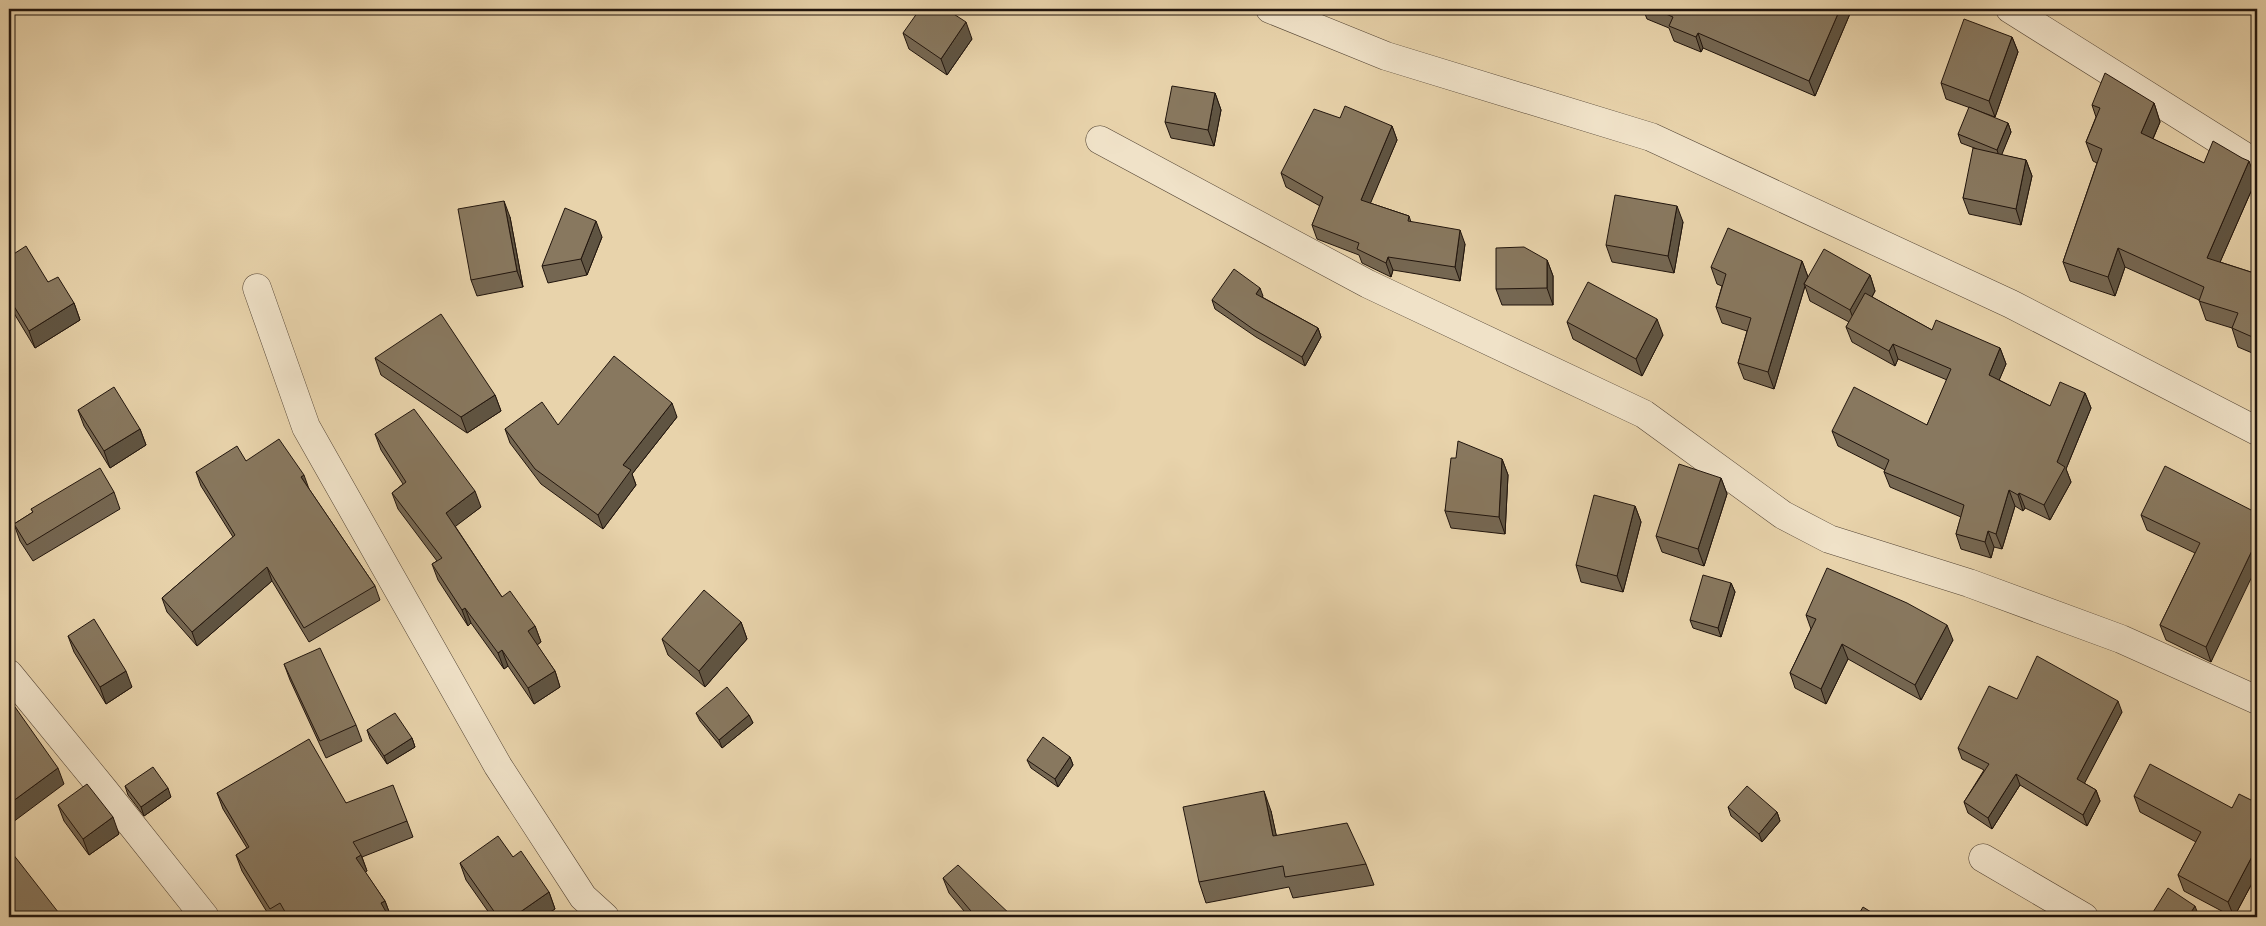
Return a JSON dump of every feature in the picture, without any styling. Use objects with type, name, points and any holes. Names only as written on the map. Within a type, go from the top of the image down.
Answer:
[{"type":"street","points":[[1270,9],[1386,56],[1651,137],[2011,304],[2257,431]]},
{"type":"street","points":[[2010,9],[2257,164]]},
{"type":"street","points":[[1100,140],[1368,284],[1644,414],[1783,515],[1828,539],[1969,583],[2103,633],[2257,700]]},
{"type":"street","points":[[257,288],[306,427],[498,766],[583,897],[605,917]]},
{"type":"street","points":[[9,674],[204,917]]},
{"type":"street","points":[[1983,858],[2084,917]]},
{"type":"building","points":[[920,9],[946,9],[966,22],[941,59],[903,33]]},
{"type":"building","points":[[1654,9],[1840,9],[1809,81],[1698,33],[1696,37],[1669,26],[1673,17]]},
{"type":"building","points":[[1964,19],[2012,37],[1989,101],[1941,83]]},
{"type":"building","points":[[2105,73],[2154,103],[2141,133],[2204,163],[2213,141],[2249,161],[2207,258],[2257,274],[2257,339],[2232,328],[2238,313],[2199,301],[2204,287],[2118,248],[2108,277],[2063,262],[2102,149],[2086,142],[2100,108],[2092,105]]},
{"type":"building","points":[[1172,86],[1215,93],[1208,130],[1165,122]]},
{"type":"building","points":[[1345,106],[1392,126],[1361,200],[1409,216],[1408,221],[1460,230],[1455,267],[1388,257],[1386,263],[1357,249],[1359,243],[1312,225],[1323,197],[1281,173],[1314,109],[1340,118]]},
{"type":"building","points":[[1969,107],[2008,123],[1997,150],[1958,134]]},
{"type":"building","points":[[1973,148],[2026,160],[2016,209],[1963,198]]},
{"type":"building","points":[[1615,195],[1677,206],[1668,256],[1606,245]]},
{"type":"building","points":[[504,201],[517,271],[471,280],[458,209]]},
{"type":"building","points":[[565,208],[596,221],[581,259],[542,266]]},
{"type":"building","points":[[1728,228],[1802,261],[1768,372],[1738,363],[1751,318],[1716,307],[1726,274],[1711,267]]},
{"type":"building","points":[[26,246],[48,282],[58,277],[74,303],[29,331],[9,298],[9,257]]},
{"type":"building","points":[[1524,247],[1547,260],[1547,288],[1496,289],[1496,248]]},
{"type":"building","points":[[1824,249],[1870,275],[1850,310],[1804,284]]},
{"type":"building","points":[[1234,269],[1260,288],[1256,294],[1318,328],[1302,357],[1253,329],[1212,300]]},
{"type":"building","points":[[1588,282],[1657,319],[1636,359],[1567,322]]},
{"type":"building","points":[[1865,293],[1932,330],[1936,320],[2000,348],[1989,375],[2050,406],[2060,382],[2085,393],[2057,462],[2065,467],[2044,505],[2009,490],[1996,534],[1988,531],[1985,542],[1956,534],[1964,505],[1884,472],[1889,460],[1832,431],[1854,387],[1927,425],[1951,369],[1893,344],[1889,351],[1846,327]]},
{"type":"building","points":[[441,314],[495,395],[461,417],[375,358]]},
{"type":"building","points":[[614,356],[672,403],[623,465],[631,470],[598,515],[535,469],[505,429],[542,402],[558,425]]},
{"type":"building","points":[[114,387],[140,429],[104,451],[78,410]]},
{"type":"building","points":[[414,409],[475,491],[446,513],[502,597],[510,591],[535,626],[528,631],[555,671],[528,688],[502,650],[498,653],[465,608],[462,610],[432,564],[442,558],[392,493],[406,482],[375,434]]},
{"type":"building","points":[[279,439],[304,475],[301,477],[375,586],[304,628],[267,567],[192,632],[162,598],[235,535],[196,472],[237,446],[246,461]]},
{"type":"building","points":[[1458,441],[1502,459],[1499,517],[1445,511],[1451,458],[1456,458]]},
{"type":"building","points":[[1679,464],[1721,478],[1698,549],[1656,536]]},
{"type":"building","points":[[2165,466],[2257,513],[2257,540],[2206,647],[2160,625],[2200,543],[2141,515]]},
{"type":"building","points":[[100,468],[114,492],[27,545],[14,524],[33,512],[31,509]]},
{"type":"building","points":[[1594,495],[1635,506],[1617,576],[1576,565]]},
{"type":"building","points":[[1827,568],[1907,603],[1947,625],[1915,685],[1842,644],[1821,689],[1790,673],[1816,619],[1806,615]]},
{"type":"building","points":[[1703,575],[1731,583],[1718,628],[1690,620]]},
{"type":"building","points":[[704,590],[741,622],[699,671],[662,639]]},
{"type":"building","points":[[94,619],[126,671],[100,687],[68,636]]},
{"type":"building","points":[[320,648],[356,725],[320,741],[284,664]]},
{"type":"building","points":[[2037,656],[2118,701],[2077,779],[2096,790],[2083,815],[2016,774],[1988,818],[1964,802],[1989,764],[1958,748],[1989,686],[2017,699]]},
{"type":"building","points":[[727,687],[749,715],[719,740],[696,713]]},
{"type":"building","points":[[9,701],[58,768],[9,804]]},
{"type":"building","points":[[395,713],[412,738],[384,756],[367,730]]},
{"type":"building","points":[[1043,737],[1070,757],[1055,779],[1027,760]]},
{"type":"building","points":[[309,739],[346,803],[393,785],[407,821],[353,842],[361,855],[356,858],[385,901],[381,903],[389,917],[288,917],[280,903],[270,909],[236,855],[249,847],[217,793]]},
{"type":"building","points":[[2150,764],[2232,808],[2239,794],[2257,803],[2257,847],[2228,902],[2178,875],[2201,832],[2134,796]]},
{"type":"building","points":[[153,767],[168,788],[141,807],[125,786]]},
{"type":"building","points":[[87,784],[113,817],[83,839],[58,805]]},
{"type":"building","points":[[1747,786],[1777,812],[1759,834],[1728,807]]},
{"type":"building","points":[[1264,791],[1273,836],[1347,823],[1366,864],[1285,877],[1283,866],[1199,882],[1183,807]]},
{"type":"building","points":[[498,836],[513,857],[521,851],[549,892],[513,917],[498,917],[460,863]]},
{"type":"building","points":[[9,849],[62,917],[9,917]]},
{"type":"building","points":[[958,865],[1013,917],[976,917],[943,878]]},
{"type":"building","points":[[2168,888],[2195,906],[2188,917],[2150,917]]},
{"type":"building","points":[[1863,907],[1879,917],[1857,917]]}]
